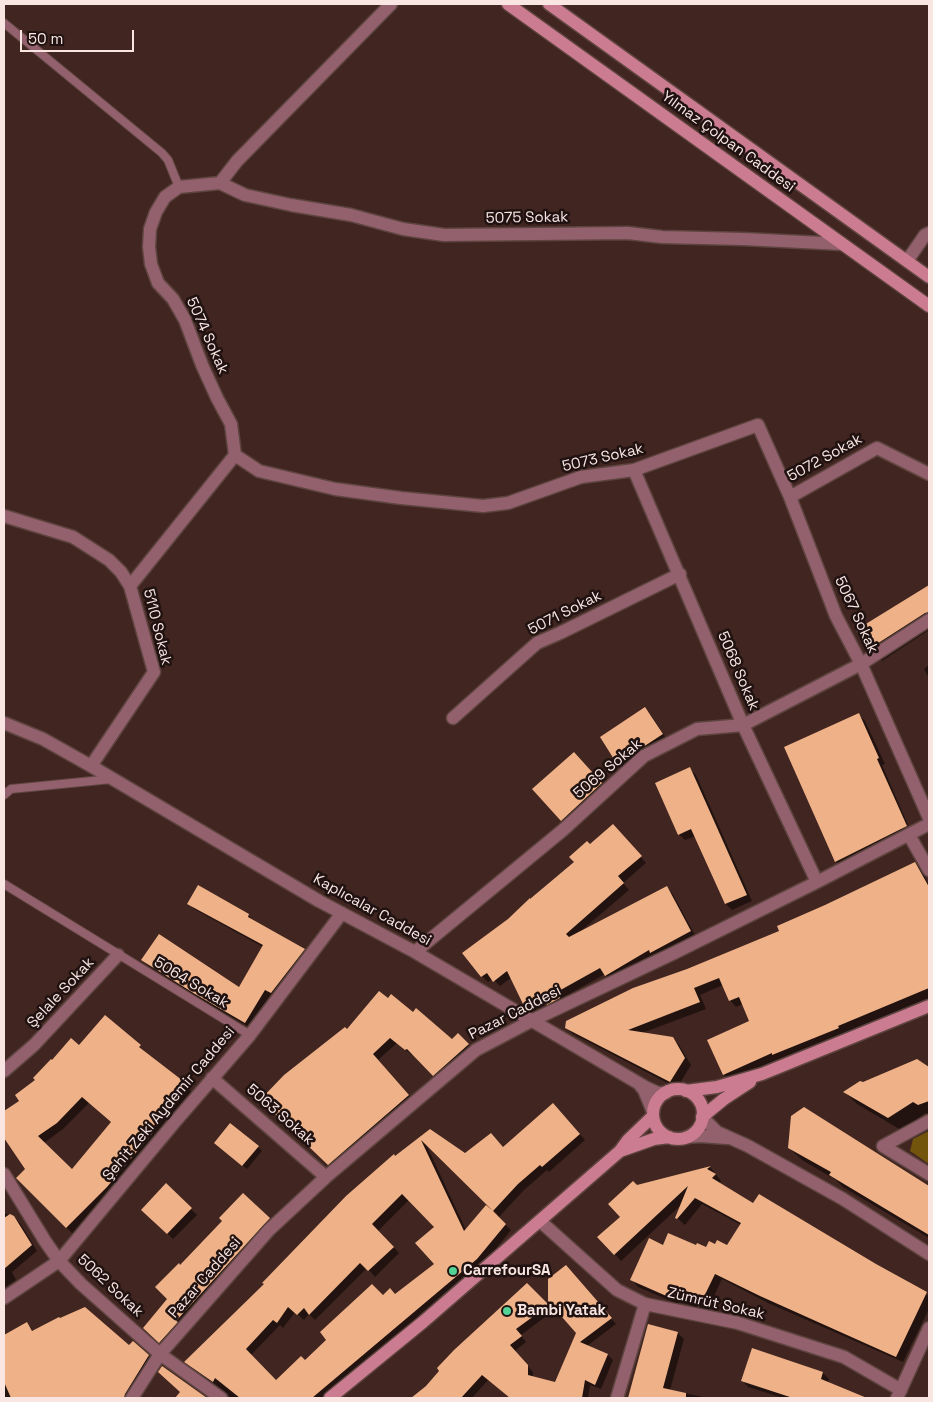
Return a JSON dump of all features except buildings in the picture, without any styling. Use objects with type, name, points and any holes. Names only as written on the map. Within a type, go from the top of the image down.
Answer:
[{"type":"main road","name":"Yılmaz Çolpan Caddesi","points":[[508,4],[929,306]]},
{"type":"main road","name":"Yılmaz Çolpan Caddesi","points":[[549,4],[929,277]]},
{"type":"main road","points":[[668,1138],[656,1127],[653,1114],[655,1104],[666,1093],[674,1090],[686,1091],[717,1087],[762,1074],[929,1006]]},
{"type":"main road","points":[[702,1117],[724,1099],[762,1074]]},
{"type":"main road","points":[[620,1151],[654,1139],[687,1137],[698,1129],[702,1117],[701,1105],[696,1098],[686,1091]]},
{"type":"main road","points":[[330,1398],[423,1322],[620,1151],[653,1114]]},
{"type":"street","points":[[179,187],[220,183],[237,161],[391,4]]},
{"type":"street","name":"5075 Sokak","points":[[220,183],[245,195],[352,215],[403,229],[444,235],[628,233],[662,237],[842,244]]},
{"type":"street","name":"5074 Sokak","points":[[179,187],[165,197],[156,212],[150,229],[149,247],[151,264],[158,283],[173,299],[186,320],[217,398],[231,424],[235,455]]},
{"type":"street","points":[[907,261],[925,235],[929,233]]},
{"type":"street","name":"5073 Sokak","points":[[235,455],[259,471],[335,489],[483,506],[508,503],[581,477],[634,470],[758,425]]},
{"type":"street","name":"5067 Sokak","points":[[758,425],[790,497],[836,616],[861,664],[929,818]]},
{"type":"street","name":"5072 Sokak","points":[[790,497],[877,448],[929,474]]},
{"type":"street","name":"5110 Sokak","points":[[91,766],[154,672],[130,586],[235,455]]},
{"type":"street","name":"5068 Sokak","points":[[634,470],[743,725],[817,882]]},
{"type":"street","points":[[4,516],[73,537],[110,560],[130,586]]},
{"type":"street","name":"5071 Sokak","points":[[453,718],[537,643],[680,574]]},
{"type":"street","name":"5069 Sokak","points":[[415,952],[563,830],[644,756],[696,729],[743,725],[861,664],[929,620]]},
{"type":"street","name":"Kaplıcalar Caddesi","points":[[4,723],[43,738],[342,913],[415,952],[637,1082],[658,1092],[666,1093]]},
{"type":"street","name":"Pazar Caddesi","points":[[132,1398],[160,1354],[269,1230],[326,1177],[476,1050],[533,1020],[817,882],[929,824]]},
{"type":"street","points":[[909,836],[929,870]]},
{"type":"street","name":"Şehit Zeki Aydemir Caddesi","points":[[4,1298],[59,1261],[250,1035],[342,913]]},
{"type":"street","name":"Şelale Sokak","points":[[4,1071],[34,1045],[118,955]]},
{"type":"street","name":"5063 Sokak","points":[[212,1078],[326,1177]]},
{"type":"street","points":[[637,1082],[644,1090],[653,1114]]},
{"type":"street","points":[[702,1117],[717,1132],[732,1138],[843,1199],[929,1254]]},
{"type":"street","points":[[929,1121],[883,1146],[929,1174]]},
{"type":"street","points":[[687,1137],[732,1138]]},
{"type":"street","name":"5062 Sokak","points":[[4,1174],[45,1241],[59,1261],[81,1284],[160,1354],[221,1398]]},
{"type":"street","name":"Zümrüt Sokak","points":[[540,1220],[617,1290],[645,1304],[738,1323],[844,1357],[899,1394]]},
{"type":"street","points":[[617,1398],[645,1304]]},
{"type":"street","points":[[899,1394],[929,1328]]},
{"type":"lane","points":[[4,23],[162,153],[168,160],[179,187]]},
{"type":"lane","points":[[4,795],[11,789],[112,778]]},
{"type":"lane","name":"5064 Sokak","points":[[4,884],[250,1035]]},
{"type":"shaded area","points":[[929,1131],[929,1164],[910,1151],[913,1139]]},
{"type":"place","name":"CarrefourSA","points":[[453,1271]]},
{"type":"place","name":"Bambi Yatak","points":[[507,1311]]}]
